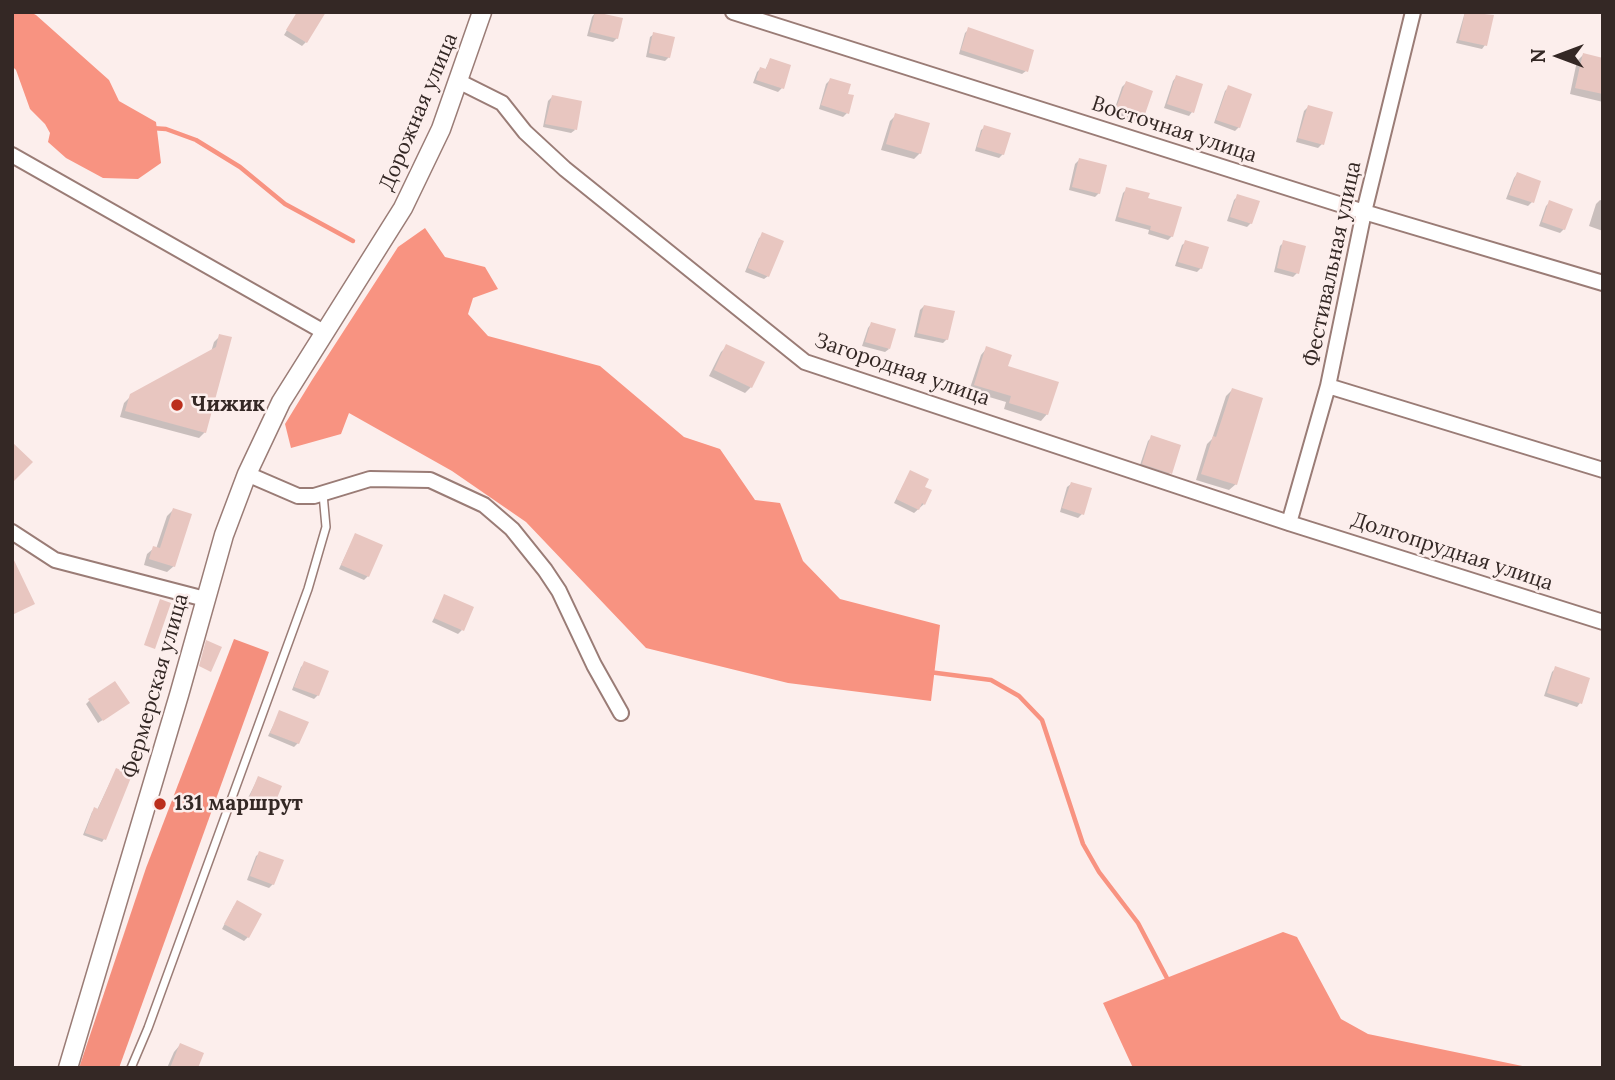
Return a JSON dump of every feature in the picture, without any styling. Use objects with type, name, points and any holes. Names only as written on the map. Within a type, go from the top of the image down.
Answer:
[{"type":"street","name":"Дорожная улица","points":[[324,332],[403,208],[441,129],[482,12]]},
{"type":"street","name":"Восточная улица","points":[[733,12],[1364,212],[1603,284]]},
{"type":"street","name":"Фестивальная улица","points":[[1289,523],[1328,386],[1364,212],[1413,12]]},
{"type":"street","name":"Загородная улица","points":[[458,81],[502,103],[525,132],[565,169],[805,362],[1289,523]]},
{"type":"street","points":[[12,155],[324,332]]},
{"type":"street","name":"Фермерская улица","points":[[68,1068],[224,535],[247,474],[281,402],[324,332]]},
{"type":"street","points":[[1328,386],[1603,470]]},
{"type":"street","points":[[247,474],[298,496],[314,496],[370,479],[430,480],[484,505],[512,528],[559,591],[594,665],[621,713]]},
{"type":"street","name":"Долгопрудная улица","points":[[1289,523],[1603,622]]},
{"type":"street","points":[[12,532],[55,560],[205,599]]},
{"type":"lane","points":[[131,1068],[308,589],[326,527],[323,493]]},
{"type":"shaded area","points":[[12,12],[30,12],[36,15],[109,80],[119,101],[156,122],[161,163],[138,179],[103,178],[66,158],[48,142],[50,133],[30,109],[16,70],[12,66]]},
{"type":"shaded area","points":[[425,228],[445,257],[485,267],[498,289],[473,298],[468,314],[488,336],[600,366],[684,437],[720,449],[755,500],[780,503],[803,561],[840,599],[940,625],[931,701],[788,683],[646,648],[526,522],[452,471],[349,413],[341,434],[291,448],[285,424],[398,247]]},
{"type":"shaded area","points":[[234,639],[269,652],[119,1068],[79,1068],[146,868]]},
{"type":"shaded area","points":[[1283,932],[1297,937],[1341,1019],[1368,1034],[1532,1068],[1133,1068],[1103,1003]]},
{"type":"building","points":[[297,12],[326,12],[307,43],[286,30]]},
{"type":"building","points":[[595,12],[623,18],[618,39],[590,32]]},
{"type":"building","points":[[1465,12],[1494,15],[1487,46],[1459,40]]},
{"type":"building","points":[[968,27],[1034,50],[1028,72],[961,50]]},
{"type":"building","points":[[653,32],[675,37],[670,58],[649,53]]},
{"type":"building","points":[[1583,53],[1603,58],[1603,94],[1575,88]]},
{"type":"building","points":[[770,58],[791,65],[784,89],[756,80],[760,67],[766,69]]},
{"type":"building","points":[[1176,75],[1203,84],[1194,113],[1167,104]]},
{"type":"building","points":[[830,78],[851,84],[848,94],[854,95],[849,114],[821,105]]},
{"type":"building","points":[[1126,81],[1153,91],[1143,120],[1115,111]]},
{"type":"building","points":[[1228,85],[1252,94],[1240,128],[1216,120]]},
{"type":"building","points":[[552,95],[582,101],[577,130],[545,124]]},
{"type":"building","points":[[1308,105],[1333,112],[1324,145],[1298,138]]},
{"type":"building","points":[[895,113],[930,123],[921,154],[886,144]]},
{"type":"building","points":[[984,125],[1011,133],[1004,155],[977,147]]},
{"type":"building","points":[[1079,158],[1107,165],[1100,194],[1072,187]]},
{"type":"building","points":[[1517,172],[1541,181],[1534,203],[1509,195]]},
{"type":"building","points":[[1126,187],[1150,193],[1148,198],[1182,207],[1173,237],[1150,230],[1151,226],[1118,217]]},
{"type":"building","points":[[1237,194],[1260,201],[1252,224],[1230,217]]},
{"type":"building","points":[[1549,200],[1573,209],[1565,230],[1542,222]]},
{"type":"building","points":[[762,232],[784,241],[769,277],[748,268]]},
{"type":"building","points":[[1185,240],[1209,247],[1202,269],[1178,262]]},
{"type":"building","points":[[1283,240],[1306,246],[1299,274],[1277,268]]},
{"type":"building","points":[[924,305],[955,311],[948,340],[917,333]]},
{"type":"building","points":[[871,322],[896,329],[890,349],[865,342]]},
{"type":"building","points":[[219,334],[232,337],[206,433],[125,411],[130,394],[216,347]]},
{"type":"building","points":[[726,344],[765,362],[752,388],[714,370]]},
{"type":"building","points":[[986,346],[1012,355],[1008,366],[1059,382],[1048,415],[1009,403],[1011,396],[974,385]]},
{"type":"building","points":[[1232,388],[1263,398],[1237,485],[1201,474]]},
{"type":"building","points":[[1151,435],[1181,445],[1172,474],[1142,464]]},
{"type":"building","points":[[12,442],[33,462],[12,483]]},
{"type":"building","points":[[910,470],[929,479],[925,487],[932,490],[925,505],[922,503],[919,510],[896,499]]},
{"type":"building","points":[[1071,482],[1092,488],[1084,515],[1062,508]]},
{"type":"building","points":[[173,508],[192,514],[175,567],[149,559],[153,546],[160,548]]},
{"type":"building","points":[[355,533],[383,545],[369,577],[341,565]]},
{"type":"building","points":[[12,556],[35,604],[12,615]]},
{"type":"building","points":[[444,594],[474,607],[464,631],[434,618]]},
{"type":"building","points":[[160,599],[171,603],[155,649],[144,645]]},
{"type":"building","points":[[206,640],[222,647],[211,672],[199,666]]},
{"type":"building","points":[[304,661],[329,671],[319,696],[294,687]]},
{"type":"building","points":[[1555,666],[1590,678],[1582,704],[1547,693]]},
{"type":"building","points":[[115,681],[130,703],[103,721],[88,699]]},
{"type":"building","points":[[279,710],[309,722],[299,744],[270,733]]},
{"type":"building","points":[[116,768],[132,775],[106,840],[85,833],[94,807],[98,809]]},
{"type":"building","points":[[258,776],[282,786],[273,808],[249,798]]},
{"type":"building","points":[[259,851],[284,860],[274,885],[250,876]]},
{"type":"building","points":[[237,900],[262,914],[249,938],[224,924]]},
{"type":"building","points":[[180,1043],[204,1053],[198,1068],[170,1068]]},
{"type":"waterway","points":[[151,128],[166,129],[196,140],[240,167],[285,204],[353,241]]},
{"type":"waterway","points":[[929,672],[991,680],[1019,696],[1042,720],[1083,844],[1099,872],[1138,923],[1169,982]]},
{"type":"place","name":"Чижик","points":[[177,405]]},
{"type":"place","name":"131 маршрут","points":[[160,804]]}]
